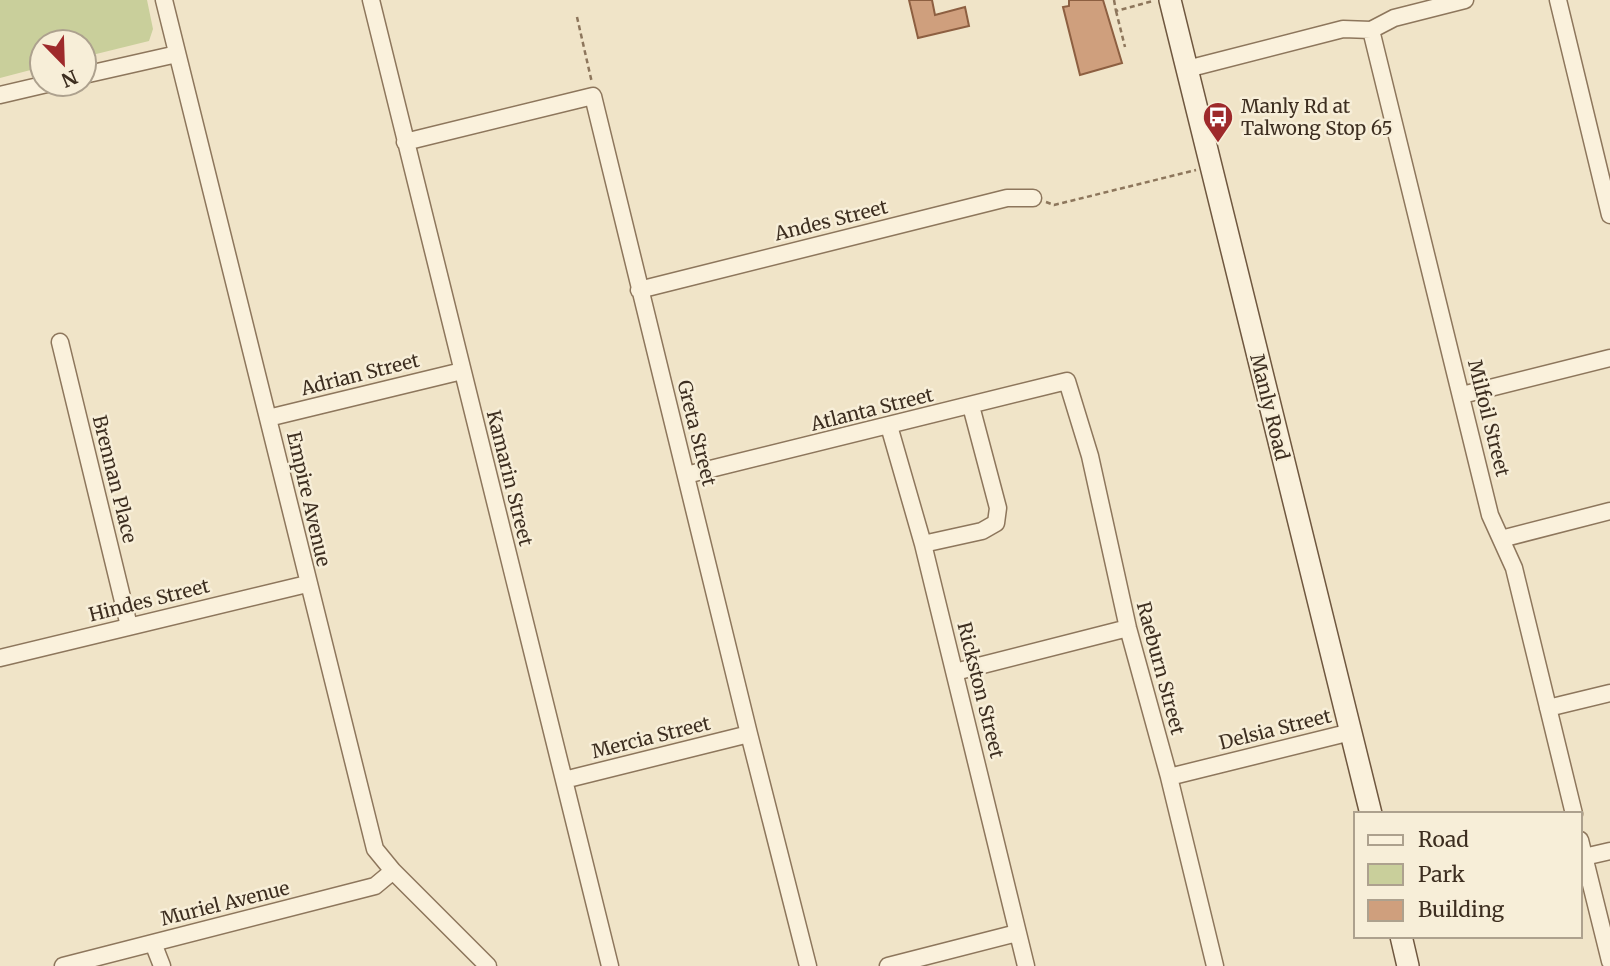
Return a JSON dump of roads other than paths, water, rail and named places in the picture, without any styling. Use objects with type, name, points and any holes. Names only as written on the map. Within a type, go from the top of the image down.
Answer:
[{"type":"main road","name":"Manly Road","points":[[1170,0],[1370,812]]},
{"type":"main road","points":[[1401,938],[1408,966]]},
{"type":"street","name":"Empire Avenue","points":[[164,0],[375,849],[393,871],[488,966]]},
{"type":"street","name":"Kamarin Street","points":[[371,0],[610,966]]},
{"type":"street","points":[[1187,69],[1343,29],[1371,30],[1394,18],[1465,0]]},
{"type":"street","points":[[1558,0],[1610,215]]},
{"type":"street","name":"Milfoil Street","points":[[1371,30],[1490,516],[1514,568],[1574,812]]},
{"type":"street","points":[[98,72],[177,54]]},
{"type":"street","points":[[0,95],[28,88]]},
{"type":"street","name":"Greta Street","points":[[405,142],[593,96],[748,734],[808,966]]},
{"type":"street","name":"Andes Street","points":[[639,290],[1007,198],[1033,198]]},
{"type":"street","name":"Brennan Place","points":[[60,342],[129,626]]},
{"type":"street","points":[[1462,395],[1610,358]]},
{"type":"street","name":"Adrian Street","points":[[268,418],[462,371]]},
{"type":"street","name":"Atlanta Street","points":[[686,475],[1067,381]]},
{"type":"street","name":"Raeburn Street","points":[[1067,381],[1090,456],[1128,628],[1169,777],[1215,966]]},
{"type":"street","points":[[923,544],[982,531],[996,523],[999,509],[971,406]]},
{"type":"street","name":"Rickston Street","points":[[889,426],[923,544],[1026,966]]},
{"type":"street","points":[[1501,539],[1610,510]]},
{"type":"street","name":"Hindes Street","points":[[0,658],[307,584]]},
{"type":"street","points":[[955,672],[1128,628]]},
{"type":"street","points":[[1548,708],[1610,692]]},
{"type":"street","name":"Delsia Street","points":[[1169,777],[1350,732]]},
{"type":"street","name":"Mercia Street","points":[[564,780],[748,734]]},
{"type":"street","points":[[1582,848],[1610,961]]},
{"type":"street","points":[[1584,857],[1610,851]]},
{"type":"street","name":"Muriel Avenue","points":[[63,966],[375,886],[393,871]]},
{"type":"street","points":[[887,966],[1017,933]]},
{"type":"street","points":[[153,943],[162,966]]},
{"type":"place","name":"Manly Rd at Talwong Stop 65","points":[[1218,144]]}]
